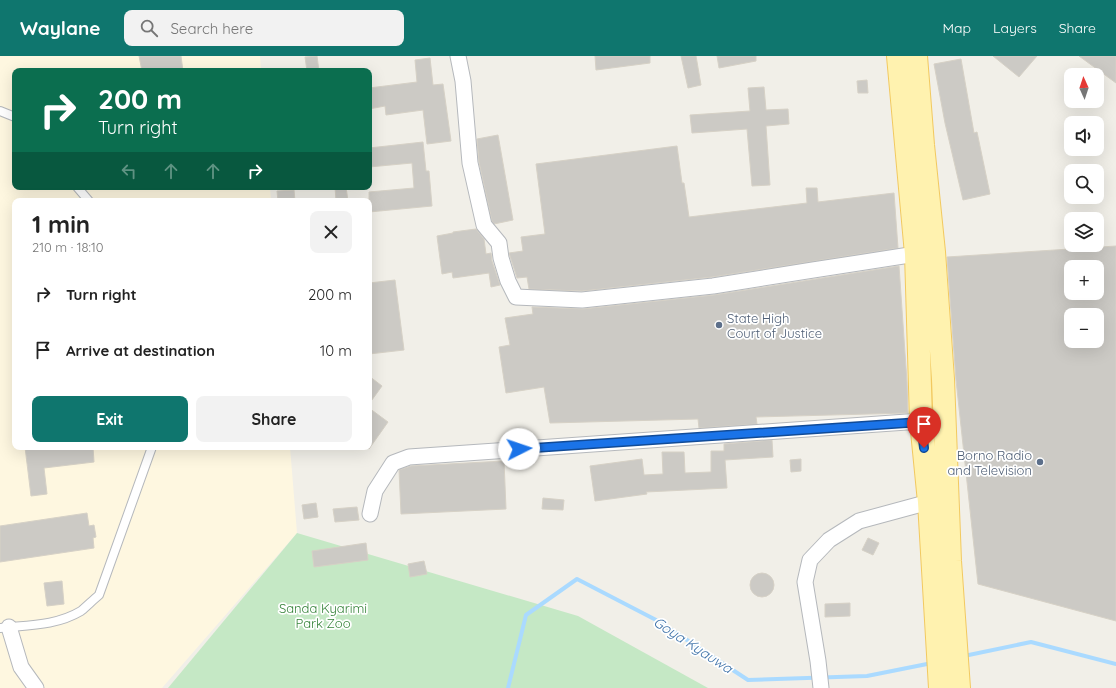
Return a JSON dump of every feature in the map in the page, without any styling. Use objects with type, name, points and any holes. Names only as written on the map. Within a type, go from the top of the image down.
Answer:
[{"type":"main road","points":[[898,56],[916,254],[921,422],[929,502],[941,561],[959,688]]},
{"type":"main road","points":[[916,56],[934,252],[943,379],[940,688]]},
{"type":"street","points":[[458,56],[463,81],[470,163],[484,225],[499,242],[501,258],[508,281],[516,297],[582,300],[713,286],[916,254]]},
{"type":"street","points":[[370,514],[375,492],[393,463],[409,457],[921,422]]},
{"type":"street","points":[[821,688],[806,582],[810,560],[829,540],[859,521],[929,502]]},
{"type":"street","points":[[5,628],[21,666],[36,688]]},
{"type":"lane","points":[[0,110],[12,116]]},
{"type":"lane","points":[[80,190],[86,198]]},
{"type":"lane","points":[[5,628],[51,623],[66,618],[81,610],[99,595],[151,450]]},
{"type":"shaded area","points":[[0,56],[260,56],[261,68],[12,68],[12,190],[270,190],[271,198],[12,198],[12,450],[290,450],[297,533],[162,688],[0,688]]},
{"type":"green space","name":"Sanda Kyarimi Park Zoo","points":[[297,533],[578,616],[708,688],[168,688]]},
{"type":"building","points":[[139,56],[181,56],[183,68],[141,68]]},
{"type":"building","points":[[317,56],[319,68],[307,68],[305,57]]},
{"type":"building","points":[[595,56],[650,56],[650,63],[596,70]]},
{"type":"building","points":[[681,56],[696,56],[701,85],[688,88]]},
{"type":"building","points":[[717,56],[756,56],[756,61],[719,68]]},
{"type":"building","points":[[993,56],[1037,56],[1019,77]]},
{"type":"building","points":[[1079,56],[1116,56],[1116,83],[1104,74],[1104,68],[1095,68]]},
{"type":"building","points":[[430,58],[433,85],[443,84],[451,141],[427,144],[423,110],[386,115],[385,106],[372,108],[372,88],[417,82],[415,60]]},
{"type":"building","points":[[961,59],[974,133],[977,132],[990,194],[963,200],[945,123],[934,64]]},
{"type":"building","points":[[867,80],[868,93],[858,93],[857,81]]},
{"type":"building","points":[[764,87],[766,110],[788,109],[789,124],[766,126],[770,185],[752,186],[747,129],[692,133],[690,115],[750,111],[748,88]]},
{"type":"building","points":[[498,135],[513,220],[494,224],[492,221],[479,162],[477,139]]},
{"type":"building","points":[[423,142],[426,171],[429,171],[432,206],[372,212],[372,198],[369,198],[369,192],[414,188],[412,163],[372,167],[372,148]]},
{"type":"building","points":[[677,146],[682,183],[684,183],[689,217],[807,203],[806,188],[817,188],[818,202],[894,193],[898,248],[712,277],[582,291],[529,289],[527,277],[517,278],[509,253],[523,251],[521,237],[545,234],[536,164]]},
{"type":"building","points":[[294,190],[295,198],[278,198],[277,191]]},
{"type":"building","points":[[335,190],[346,190],[348,198],[336,198]]},
{"type":"building","points":[[476,229],[484,239],[486,254],[491,253],[492,261],[500,285],[491,287],[489,273],[453,278],[452,272],[442,274],[437,236]]},
{"type":"building","name":"Borno Radio and Television","points":[[1116,246],[1116,621],[978,584],[956,380],[947,257],[1064,249],[1064,252],[1104,252],[1104,247]]},
{"type":"building","name":"State High Court of Justice","points":[[899,266],[908,413],[756,417],[757,424],[699,428],[698,419],[550,423],[544,387],[506,393],[499,347],[510,345],[505,318],[533,314],[532,307],[583,309],[714,295]]},
{"type":"building","points":[[395,280],[404,350],[372,354],[372,283]]},
{"type":"building","points":[[372,378],[382,386],[372,400]]},
{"type":"building","points":[[372,410],[388,422],[372,445]]},
{"type":"building","points":[[772,440],[773,457],[725,460],[727,488],[646,492],[647,494],[595,501],[590,466],[642,459],[644,475],[663,474],[662,452],[684,452],[685,473],[711,472],[711,451],[724,451],[724,444]]},
{"type":"building","points":[[25,450],[93,450],[94,462],[44,468],[47,494],[31,496]]},
{"type":"building","points":[[801,459],[801,471],[791,472],[790,460]]},
{"type":"building","points":[[504,461],[506,509],[401,514],[399,470],[411,466]]},
{"type":"building","points":[[543,498],[564,500],[563,510],[542,509]]},
{"type":"building","points":[[316,503],[318,517],[304,519],[302,505]]},
{"type":"building","points":[[357,507],[359,520],[335,522],[333,509]]},
{"type":"building","points":[[87,513],[89,526],[94,525],[96,537],[93,538],[94,548],[0,562],[0,526]]},
{"type":"building","points":[[868,538],[879,543],[873,555],[862,550]]},
{"type":"building","points":[[366,543],[368,560],[314,567],[312,551]]},
{"type":"building","points":[[424,561],[427,574],[410,577],[408,564]]},
{"type":"building","points":[[762,573],[771,576],[774,585],[771,594],[762,597],[753,594],[750,585],[753,576]]},
{"type":"building","points":[[62,581],[64,604],[47,606],[44,583]]},
{"type":"building","points":[[850,603],[850,616],[825,617],[825,604]]},
{"type":"waterway","name":"Goya Kyauwa","points":[[508,688],[526,615],[577,579],[658,621],[748,680],[867,676],[932,663]]},
{"type":"waterway","name":"Goya Kyauwa","points":[[964,656],[1031,642],[1116,664]]},
{"type":"place","name":"State High Court of Justice","points":[[719,325]]},
{"type":"place","name":"Borno Radio and Television","points":[[1040,462]]},
{"type":"route","points":[[519,449],[921,422],[924,448]]}]
